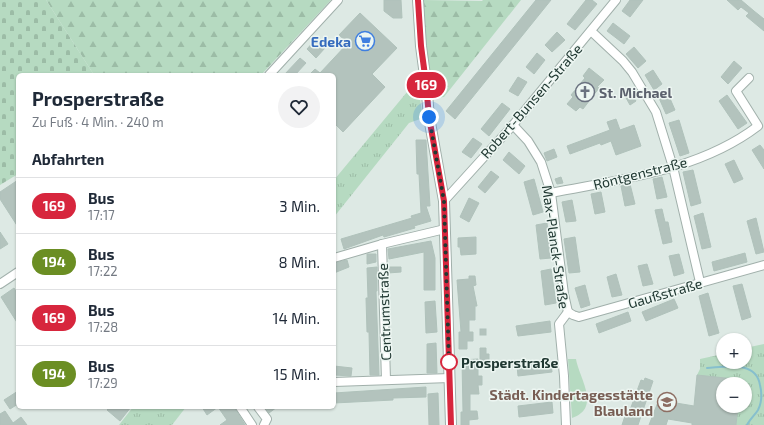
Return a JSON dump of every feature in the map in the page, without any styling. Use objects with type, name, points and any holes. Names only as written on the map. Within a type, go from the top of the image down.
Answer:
[{"type":"street","points":[[271,73],[338,0]]},
{"type":"street","points":[[418,0],[421,46],[429,117],[444,201],[451,425]]},
{"type":"street","name":"Robert-Bunsen-Straße","points":[[444,201],[512,125],[616,0]]},
{"type":"street","points":[[591,31],[623,61],[632,72],[656,112],[673,167],[700,282]]},
{"type":"street","name":"Röntgenstraße","points":[[551,193],[673,167],[710,154],[743,138],[758,126],[736,91],[748,78]]},
{"type":"street","name":"Max-Planck-Straße","points":[[512,125],[528,141],[541,162],[551,193],[564,294],[568,312],[559,324],[564,376],[566,425]]},
{"type":"street","points":[[336,257],[382,244],[445,229]]},
{"type":"street","name":"Centrumstraße","points":[[382,244],[386,380]]},
{"type":"street","name":"Gaußstraße","points":[[568,312],[579,317],[700,282],[764,266]]},
{"type":"street","points":[[0,284],[16,273]]},
{"type":"street","points":[[336,382],[450,378]]},
{"type":"street","points":[[241,409],[252,425]]},
{"type":"street","points":[[260,409],[267,419],[264,425]]},
{"type":"green space","points":[[0,0],[46,0],[93,73],[16,73],[16,175],[0,185]]},
{"type":"green space","points":[[46,0],[331,0],[263,73],[93,73]]},
{"type":"green space","points":[[423,0],[521,0],[444,97],[436,98],[429,74],[425,49]]},
{"type":"green space","points":[[417,80],[423,118],[409,123],[336,214],[336,178]]},
{"type":"green space","points":[[764,344],[764,425],[736,425],[737,413],[752,413],[752,377],[716,377],[716,379],[697,375],[700,369],[700,359],[716,356],[716,369],[752,369],[752,347]]},
{"type":"green space","points":[[568,359],[576,359],[584,383],[587,400],[586,407],[581,413],[572,418]]},
{"type":"green space","points":[[131,409],[184,409],[172,425],[119,425]]},
{"type":"building","points":[[384,0],[401,0],[402,18],[393,18],[384,11]]},
{"type":"building","points":[[536,0],[551,0],[455,119],[446,111]]},
{"type":"building","points":[[586,0],[592,0],[597,4],[575,30],[567,24]]},
{"type":"building","points":[[630,0],[643,0],[630,17],[622,11]]},
{"type":"building","points":[[727,0],[741,0],[764,19],[764,31],[746,16],[749,13],[741,7],[738,10]]},
{"type":"building","points":[[360,13],[397,48],[372,74],[385,87],[343,132],[336,125],[336,73],[320,73],[348,43],[339,35]]},
{"type":"building","points":[[613,23],[630,36],[624,44],[607,31]]},
{"type":"building","points":[[557,32],[565,40],[552,52],[545,45]]},
{"type":"building","points":[[315,40],[325,48],[316,58],[307,49]]},
{"type":"building","points":[[634,47],[646,61],[638,68],[626,54]]},
{"type":"building","points":[[537,53],[545,60],[534,74],[526,67]]},
{"type":"building","points":[[300,58],[306,63],[297,73],[286,73]]},
{"type":"building","points":[[734,61],[742,68],[728,84],[721,77]]},
{"type":"building","name":"St. Michael","points":[[589,68],[604,80],[597,87],[599,88],[583,109],[580,107],[576,111],[567,104],[573,97],[571,95],[585,78],[583,76]]},
{"type":"building","points":[[315,69],[320,73],[311,73]]},
{"type":"building","points":[[653,70],[662,84],[654,90],[645,75]]},
{"type":"building","points":[[518,77],[527,82],[518,96],[509,91]]},
{"type":"building","points":[[631,93],[636,101],[630,105],[625,96]]},
{"type":"building","points":[[668,94],[675,110],[666,114],[659,98]]},
{"type":"building","points":[[727,95],[747,123],[738,129],[719,101]]},
{"type":"building","points":[[502,103],[510,109],[489,136],[481,129]]},
{"type":"building","points":[[616,119],[620,130],[634,125],[641,146],[616,155],[611,141],[601,145],[600,143],[570,154],[567,146],[610,130],[607,122]]},
{"type":"building","points":[[679,120],[689,153],[680,156],[669,123]]},
{"type":"building","points":[[473,138],[482,144],[471,158],[462,152]]},
{"type":"building","points":[[416,140],[426,140],[430,206],[426,206],[431,221],[414,226],[415,228],[384,237],[383,235],[344,249],[341,239],[412,218],[411,216],[421,213],[419,174],[417,174]]},
{"type":"building","points":[[760,145],[764,150],[764,169],[752,150]]},
{"type":"building","points":[[554,149],[557,157],[547,161],[544,153]]},
{"type":"building","points":[[509,152],[525,166],[519,174],[503,160]]},
{"type":"building","points":[[734,160],[743,179],[734,183],[725,164]]},
{"type":"building","points":[[693,170],[701,203],[691,206],[683,172]]},
{"type":"building","points":[[491,171],[499,177],[485,193],[478,187]]},
{"type":"building","points":[[561,177],[563,183],[557,184],[555,179]]},
{"type":"building","points":[[662,177],[667,197],[657,199],[653,179]]},
{"type":"building","points":[[534,179],[543,212],[533,215],[524,182]]},
{"type":"building","points":[[16,181],[16,224],[0,199],[0,192]]},
{"type":"building","points":[[630,184],[635,204],[625,206],[621,186]]},
{"type":"building","points":[[601,192],[605,212],[595,214],[591,194]]},
{"type":"building","points":[[469,198],[479,203],[469,222],[460,217]]},
{"type":"building","points":[[572,200],[576,221],[566,222],[562,202]]},
{"type":"building","points":[[662,209],[665,222],[668,222],[672,242],[663,244],[655,210]]},
{"type":"building","points":[[703,213],[711,247],[702,249],[694,216]]},
{"type":"building","points":[[756,218],[764,252],[756,254],[747,221]]},
{"type":"building","points":[[547,223],[551,258],[540,259],[536,225]]},
{"type":"building","points":[[0,232],[8,244],[0,249]]},
{"type":"building","points":[[476,237],[476,254],[461,255],[460,247],[458,247],[458,238]]},
{"type":"building","points":[[575,237],[580,272],[569,273],[564,239]]},
{"type":"building","points":[[431,241],[435,258],[435,290],[424,290],[424,252],[389,259],[388,249]]},
{"type":"building","points":[[745,253],[747,262],[714,271],[712,262]]},
{"type":"building","points":[[367,254],[376,254],[376,262],[367,264]]},
{"type":"building","points":[[679,254],[684,273],[674,276],[669,256]]},
{"type":"building","points":[[347,260],[349,267],[336,272],[336,263]]},
{"type":"building","points":[[647,264],[653,284],[643,286],[638,266]]},
{"type":"building","points":[[377,267],[376,291],[379,375],[370,375],[369,332],[367,332],[366,298],[368,298],[367,268]]},
{"type":"building","points":[[388,267],[401,267],[401,272],[388,273]]},
{"type":"building","points":[[551,269],[556,303],[545,305],[541,271]]},
{"type":"building","points":[[616,274],[622,295],[612,297],[607,277]]},
{"type":"building","points":[[469,276],[475,276],[476,285],[473,286],[477,306],[475,306],[475,320],[469,320],[469,332],[473,332],[473,341],[467,341],[467,349],[459,349],[459,332],[461,332],[457,280],[469,279]]},
{"type":"building","points":[[742,284],[751,317],[742,320],[733,286]]},
{"type":"building","points":[[585,285],[590,305],[581,308],[575,288]]},
{"type":"building","points":[[14,288],[16,291],[16,321],[1,297]]},
{"type":"building","points":[[708,293],[719,333],[709,336],[699,296]]},
{"type":"building","points":[[674,299],[678,308],[646,321],[642,312]]},
{"type":"building","points":[[435,301],[437,332],[426,333],[425,302]]},
{"type":"building","points":[[628,312],[631,321],[599,333],[596,324]]},
{"type":"building","points":[[550,321],[551,332],[518,336],[516,326]]},
{"type":"building","points":[[480,329],[486,329],[486,335],[480,335]]},
{"type":"building","points":[[436,343],[437,373],[427,373],[427,344]]},
{"type":"building","points":[[480,348],[486,348],[486,354],[489,354],[489,362],[480,362]]},
{"type":"building","points":[[478,359],[478,376],[482,376],[482,385],[478,385],[479,394],[470,394],[470,411],[477,411],[478,419],[469,420],[469,425],[461,425],[461,412],[463,412],[462,360]]},
{"type":"building","points":[[551,362],[552,372],[518,376],[517,366]]},
{"type":"building","points":[[336,366],[352,368],[351,376],[336,375]]},
{"type":"building","points":[[697,375],[716,377],[716,413],[737,413],[736,425],[692,425],[692,423],[668,419],[666,425],[649,425],[658,402],[694,406]]},
{"type":"building","points":[[645,378],[653,381],[638,425],[622,425],[627,410],[630,410],[641,380],[644,381]]},
{"type":"building","points":[[426,387],[426,397],[393,398],[393,400],[336,403],[336,393]]},
{"type":"building","points":[[16,392],[16,405],[10,409],[4,400]]},
{"type":"building","points":[[438,393],[439,425],[429,425],[428,394]]},
{"type":"building","points":[[552,402],[553,413],[519,417],[518,406]]},
{"type":"building","points":[[108,409],[129,409],[120,421],[107,410]]},
{"type":"building","points":[[203,409],[215,409],[207,415]]},
{"type":"building","points":[[219,409],[235,409],[245,425],[220,425],[227,420]]},
{"type":"building","points":[[266,409],[274,409],[269,413]]},
{"type":"building","points":[[5,411],[13,423],[21,417],[27,425],[0,425],[0,414]]},
{"type":"waterway","points":[[707,368],[731,366],[746,368],[753,372],[757,377],[761,391],[760,404],[758,410],[747,425]]},
{"type":"bus line","name":"169","points":[[418,0],[421,46],[429,117],[444,201],[451,425]]},
{"type":"place","name":"Edeka","points":[[365,41]]},
{"type":"place","name":"St. Michael","points":[[585,92]]},
{"type":"place","name":"Prosperstraße","points":[[449,362]]},
{"type":"place","name":"Städt. Kindertagesstätte Blauland","points":[[667,402]]},
{"type":"route","points":[[429,117],[444,201],[449,362]]}]
